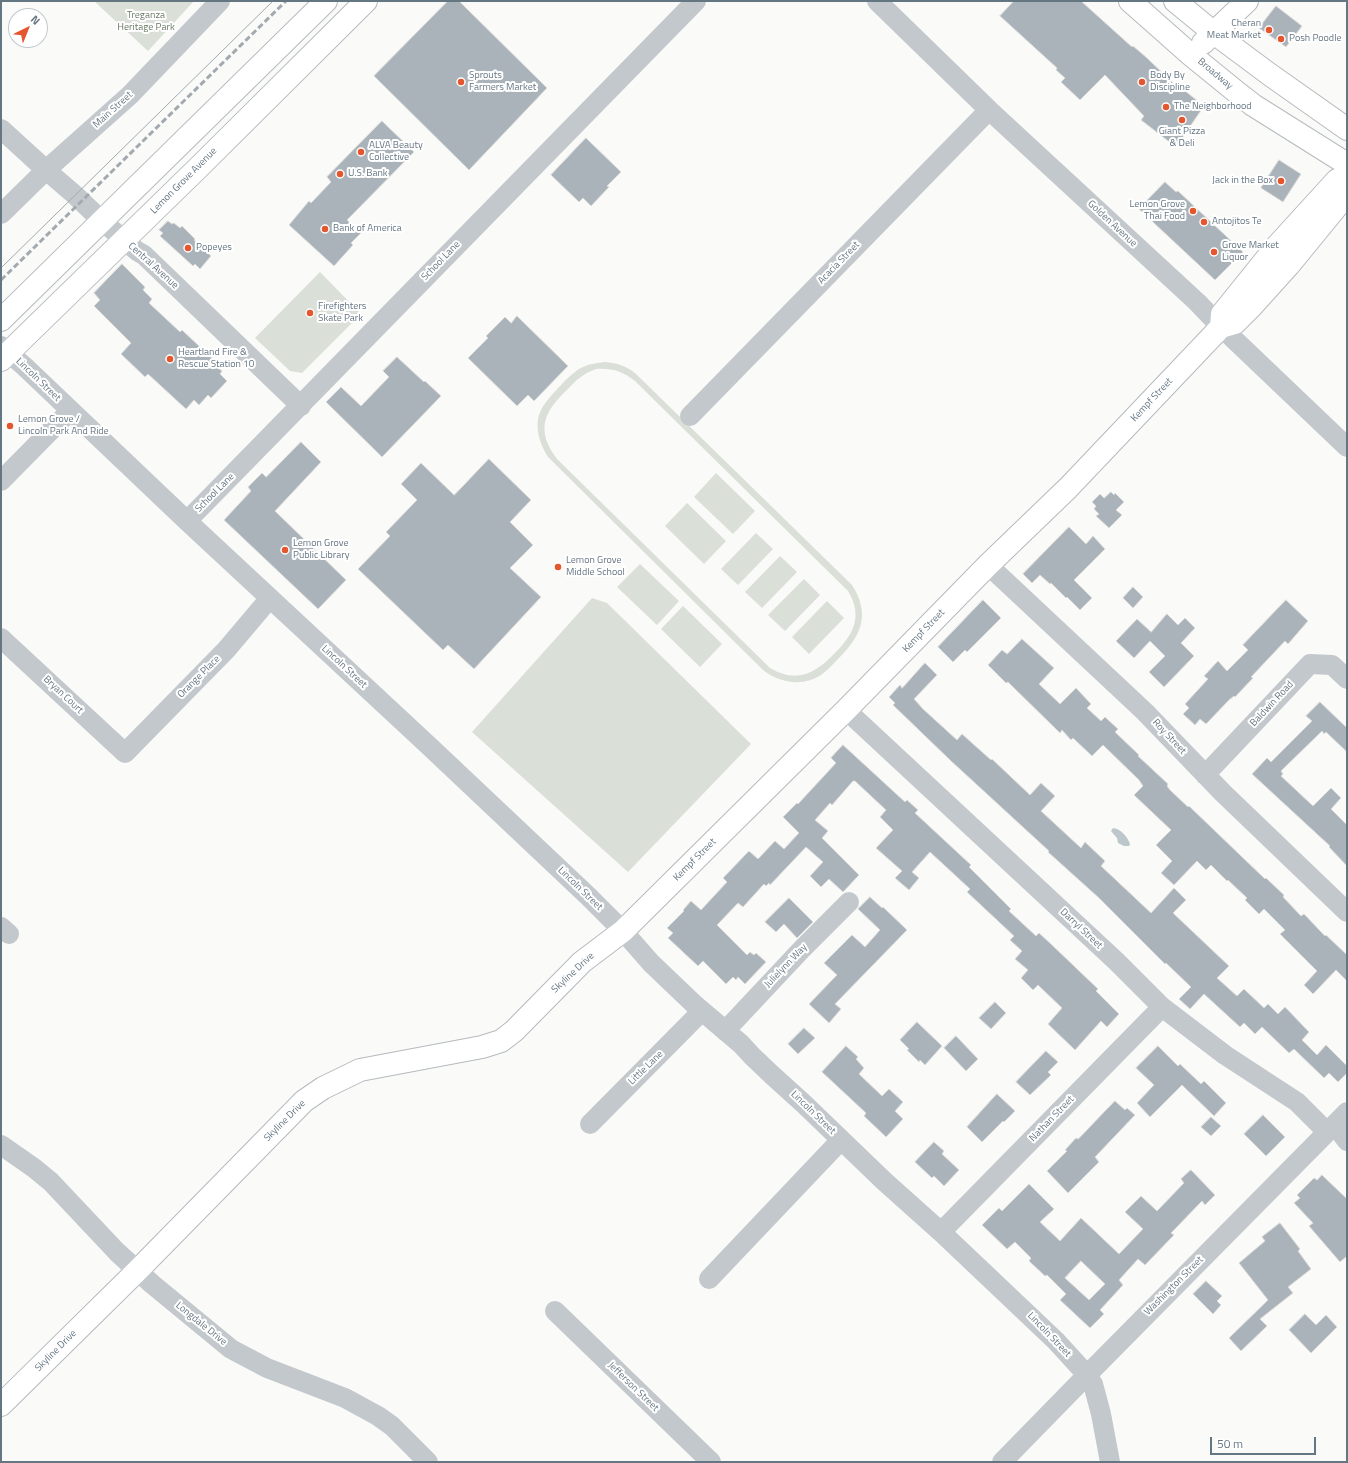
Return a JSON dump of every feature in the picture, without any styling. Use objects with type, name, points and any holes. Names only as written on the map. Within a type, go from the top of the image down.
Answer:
[{"type":"main road","points":[[1,320],[326,1]]},
{"type":"main road","name":"Lemon Grove Avenue","points":[[4,353],[125,240],[366,1]]},
{"type":"main road","name":"Broadway","points":[[1130,1],[1191,55],[1253,105],[1347,164]]},
{"type":"main road","points":[[1175,1],[1214,33],[1288,88],[1347,129]]},
{"type":"main road","points":[[1191,55],[1247,1]]},
{"type":"main road","name":"Kempf Street","points":[[1221,327],[1222,314],[1276,247],[1338,180],[1347,177]]},
{"type":"main road","name":"Kempf Street","points":[[623,931],[846,710],[988,565],[1073,483],[1221,327],[1235,324],[1289,265],[1347,194]]},
{"type":"main road","name":"Skyline Drive","points":[[1,1405],[137,1271],[304,1101],[323,1088],[360,1070],[482,1047],[501,1041],[514,1031],[582,962],[623,931]]},
{"type":"street","name":"Main Street","points":[[1,214],[46,170],[130,95],[220,1]]},
{"type":"street","name":"School Lane","points":[[187,521],[696,1]]},
{"type":"street","name":"Golden Avenue","points":[[876,1],[989,110],[1197,302],[1221,327],[1347,447]]},
{"type":"street","name":"Acacia Street","points":[[690,416],[989,110]]},
{"type":"street","name":"Central Avenue","points":[[1,130],[75,195],[102,221],[137,251],[144,255],[301,406]]},
{"type":"street","name":"Lincoln Street","points":[[4,353],[70,411],[443,759],[582,890],[623,931],[651,963],[702,1011],[741,1044],[884,1181],[941,1232],[1040,1326],[1087,1374],[1092,1384],[1101,1414],[1110,1462]]},
{"type":"street","points":[[1,481],[70,411]]},
{"type":"street","name":"Roy Street","points":[[988,565],[1144,712],[1205,775],[1347,912]]},
{"type":"street","name":"Orange Place","points":[[125,753],[226,650],[270,598]]},
{"type":"street","name":"Bryan Court","points":[[1,638],[125,753]]},
{"type":"street","name":"Baldwin Road","points":[[1205,775],[1310,664],[1332,665],[1347,679]]},
{"type":"street","name":"Darryl Street","points":[[846,710],[1116,961],[1162,1006],[1225,1055],[1297,1102],[1336,1123],[1347,1141]]},
{"type":"street","name":"Julielynn Way","points":[[725,1031],[802,949],[849,902]]},
{"type":"street","name":"Nathan Street","points":[[941,1232],[1162,1006]]},
{"type":"street","name":"Little Lane","points":[[590,1124],[702,1011]]},
{"type":"street","name":"Washington Street","points":[[1002,1462],[1087,1374],[1336,1123]]},
{"type":"street","points":[[709,1279],[841,1140]]},
{"type":"street","name":"Longdale Drive","points":[[1,1145],[51,1182],[137,1271],[231,1349],[267,1368],[345,1398],[378,1416],[392,1426],[421,1460]]},
{"type":"street","name":"Jefferson Street","points":[[555,1311],[711,1462]]},
{"type":"green space","name":"Treganza Heritage Park","points":[[94,1],[194,1],[148,51]]},
{"type":"green space","points":[[320,272],[361,314],[302,373],[290,371],[255,338]]},
{"type":"green space","points":[[605,362],[621,365],[635,373],[852,585],[861,606],[861,625],[853,642],[821,675],[806,681],[791,682],[777,678],[763,670],[548,457],[541,444],[538,434],[538,419],[542,408],[556,390],[577,370],[593,364]],"holes":[[[596,369],[617,371],[635,381],[848,591],[853,600],[855,609],[854,624],[842,646],[821,666],[806,674],[797,676],[780,673],[770,668],[557,459],[550,449],[544,430],[548,413],[560,397],[577,380]]]},
{"type":"green space","points":[[716,473],[755,511],[733,534],[694,497]]},
{"type":"green space","points":[[687,503],[726,541],[704,564],[665,526]]},
{"type":"green space","points":[[756,533],[773,549],[738,585],[721,569]]},
{"type":"green space","points":[[780,556],[797,572],[762,608],[745,592]]},
{"type":"green space","points":[[640,564],[679,601],[657,625],[617,587]]},
{"type":"green space","points":[[804,579],[820,595],[785,631],[768,615]]},
{"type":"green space","points":[[592,598],[607,603],[751,744],[628,872],[472,732]]},
{"type":"green space","points":[[827,601],[844,618],[809,654],[792,637]]},
{"type":"green space","points":[[683,606],[722,644],[700,667],[661,629]]},
{"type":"shaded area","points":[[1113,828],[1123,833],[1129,841],[1129,846],[1124,846],[1118,843],[1117,838],[1111,831]]},
{"type":"building","name":"Sprouts Farmers Market","points":[[448,1],[459,1],[547,88],[469,170],[374,76]]},
{"type":"building","points":[[1014,1],[1081,1],[1132,47],[1133,46],[1147,58],[1174,84],[1175,83],[1204,106],[1176,147],[1141,120],[1144,116],[1105,75],[1080,100],[1061,82],[1065,78],[1056,70],[1057,68],[1000,16]]},
{"type":"building","points":[[1276,6],[1302,26],[1286,47],[1259,28]]},
{"type":"building","points":[[382,121],[414,152],[347,220],[361,233],[351,243],[353,245],[334,266],[289,225],[309,201],[311,203],[331,182],[327,177]]},
{"type":"building","points":[[586,138],[621,172],[607,186],[609,187],[591,206],[583,198],[579,202],[551,175]]},
{"type":"building","name":"Jack in the Box","points":[[1279,160],[1301,174],[1283,202],[1261,188]]},
{"type":"building","points":[[1165,182],[1176,192],[1178,191],[1243,252],[1215,280],[1139,209]]},
{"type":"building","name":"Popeyes","points":[[168,221],[172,224],[174,223],[180,228],[182,226],[211,256],[200,269],[195,264],[193,266],[160,236],[163,233],[159,230]]},
{"type":"building","name":"Heartland Fire & Rescue Station 10","points":[[122,264],[145,287],[143,290],[152,299],[149,303],[180,332],[182,330],[219,365],[217,367],[222,371],[220,374],[227,381],[211,398],[208,395],[199,405],[194,400],[186,409],[148,374],[145,377],[121,354],[131,343],[94,306],[100,300],[94,293]]},
{"type":"building","points":[[517,316],[568,366],[534,401],[528,395],[517,406],[468,358],[488,338],[486,336],[505,317],[511,323]]},
{"type":"building","points":[[397,357],[441,396],[382,457],[326,402],[341,387],[361,406],[389,377],[383,371]]},
{"type":"building","name":"Lemon Grove Public Library","points":[[301,442],[321,462],[275,511],[346,580],[318,609],[224,520],[251,491],[248,487],[262,473],[266,477]]},
{"type":"building","points":[[489,459],[531,500],[510,522],[533,545],[510,568],[541,597],[474,669],[448,645],[443,650],[358,569],[390,536],[386,532],[417,500],[401,484],[421,463],[454,495]]},
{"type":"building","points":[[1111,492],[1114,495],[1115,493],[1124,502],[1116,510],[1122,515],[1109,528],[1096,516],[1099,514],[1094,509],[1096,506],[1092,502],[1100,494],[1104,498]]},
{"type":"building","points":[[1069,527],[1086,544],[1093,536],[1105,549],[1074,580],[1092,598],[1080,610],[1051,583],[1050,584],[1040,575],[1032,583],[1023,574]]},
{"type":"building","points":[[1133,587],[1143,597],[1133,608],[1123,598]]},
{"type":"building","points":[[983,600],[1001,618],[967,652],[965,650],[953,662],[938,647]]},
{"type":"building","points":[[1286,600],[1308,621],[1288,644],[1285,641],[1251,677],[1253,678],[1235,697],[1234,696],[1229,700],[1206,724],[1200,719],[1195,725],[1183,714],[1189,708],[1185,704],[1208,679],[1204,676],[1218,661],[1227,671],[1248,650],[1243,645]]},
{"type":"building","points":[[1167,614],[1178,625],[1185,618],[1195,628],[1181,643],[1194,656],[1164,687],[1149,672],[1165,656],[1150,641],[1134,658],[1116,641],[1137,619],[1151,632]]},
{"type":"building","points":[[1022,639],[1054,668],[1039,684],[1060,704],[1076,688],[1091,704],[1087,708],[1101,721],[1105,717],[1118,729],[1115,732],[1168,784],[1167,786],[1170,790],[1284,895],[1283,897],[1301,916],[1304,914],[1325,936],[1326,935],[1347,955],[1347,981],[1336,970],[1313,994],[1304,985],[1317,971],[1280,934],[1285,930],[1264,909],[1259,914],[1245,900],[1247,898],[1211,865],[1206,870],[1197,861],[1174,885],[1161,873],[1172,861],[1156,845],[1171,830],[1134,795],[1143,786],[1139,780],[1103,745],[1092,756],[1073,738],[1071,740],[1062,730],[1060,733],[1008,682],[1006,683],[988,665],[1002,650],[1007,654]]},
{"type":"building","points":[[925,663],[937,675],[914,699],[923,709],[957,740],[962,734],[991,760],[992,759],[1030,795],[1041,783],[1055,796],[1041,811],[1081,848],[1085,842],[1105,861],[1101,866],[1151,913],[1174,888],[1186,900],[1173,913],[1229,966],[1217,978],[1237,996],[1244,989],[1264,1008],[1268,1004],[1278,1014],[1285,1007],[1309,1032],[1302,1040],[1317,1055],[1326,1045],[1347,1066],[1347,1073],[1338,1082],[1329,1073],[1324,1078],[1294,1049],[1289,1053],[1262,1027],[1255,1034],[1244,1023],[1240,1027],[1204,994],[1190,1009],[1179,999],[1191,987],[1166,963],[1165,964],[1099,898],[1048,852],[1049,851],[950,760],[893,705],[895,703],[889,697],[900,685],[902,688]]},
{"type":"building","points":[[1320,702],[1347,728],[1347,752],[1326,732],[1324,734],[1322,731],[1281,771],[1283,774],[1281,776],[1313,806],[1331,788],[1341,798],[1331,809],[1347,825],[1347,866],[1329,847],[1330,846],[1252,774],[1267,758],[1271,762],[1312,721],[1306,716]]},
{"type":"building","points":[[843,745],[905,802],[907,800],[918,810],[915,813],[971,865],[969,867],[1011,909],[1009,911],[1036,936],[1039,933],[1098,989],[1096,991],[1119,1014],[1107,1027],[1101,1021],[1075,1050],[1048,1024],[1062,1008],[1038,985],[1033,990],[1021,978],[1028,970],[1015,959],[1022,951],[1010,940],[1014,936],[967,892],[970,889],[930,852],[912,872],[919,878],[909,890],[895,878],[902,871],[876,848],[893,830],[880,817],[886,810],[855,781],[853,781],[832,805],[830,803],[815,820],[828,831],[822,838],[859,875],[843,892],[829,879],[821,887],[810,876],[823,862],[806,847],[770,885],[769,883],[766,886],[764,884],[743,907],[738,903],[717,925],[747,955],[750,952],[754,955],[756,953],[766,962],[745,984],[738,977],[736,980],[733,977],[726,984],[703,961],[698,966],[668,938],[673,933],[667,928],[684,911],[683,910],[691,901],[701,910],[727,882],[723,878],[749,851],[758,859],[775,841],[784,849],[799,833],[783,817],[797,803],[798,804],[836,763],[831,758]]},
{"type":"building","points":[[870,897],[907,930],[835,1004],[841,1009],[829,1023],[809,1004],[837,975],[824,963],[852,935],[865,947],[880,930],[858,909]]},
{"type":"building","points":[[789,898],[813,922],[797,938],[784,924],[776,932],[765,922]]},
{"type":"building","points":[[995,1002],[1006,1013],[991,1029],[979,1018]]},
{"type":"building","points":[[917,1022],[942,1046],[925,1065],[920,1060],[919,1062],[907,1050],[909,1049],[900,1040]]},
{"type":"building","points":[[804,1028],[815,1038],[798,1054],[788,1044]]},
{"type":"building","points":[[956,1036],[978,1059],[966,1071],[944,1048]]},
{"type":"building","points":[[846,1046],[858,1057],[856,1059],[864,1068],[859,1074],[882,1096],[889,1089],[903,1102],[895,1111],[903,1119],[886,1137],[864,1116],[866,1113],[822,1072]]},
{"type":"building","points":[[1158,1046],[1178,1066],[1180,1064],[1201,1084],[1204,1081],[1226,1103],[1214,1116],[1182,1085],[1150,1117],[1137,1103],[1154,1085],[1136,1068]]},
{"type":"building","points":[[1046,1051],[1058,1062],[1048,1072],[1051,1075],[1030,1095],[1016,1082]]},
{"type":"building","points":[[997,1094],[1015,1111],[982,1142],[967,1127]]},
{"type":"building","points":[[1115,1101],[1125,1110],[1127,1108],[1135,1115],[1095,1157],[1099,1162],[1068,1193],[1047,1171],[1067,1151],[1065,1150],[1076,1138],[1078,1139]]},
{"type":"building","points":[[1263,1115],[1285,1137],[1266,1156],[1244,1134]]},
{"type":"building","points":[[1211,1117],[1221,1126],[1211,1136],[1201,1127]]},
{"type":"building","points":[[934,1142],[944,1151],[942,1154],[959,1170],[944,1186],[934,1176],[932,1178],[915,1162]]},
{"type":"building","points":[[1191,1170],[1215,1195],[1205,1205],[1202,1201],[1171,1233],[1174,1235],[1145,1265],[1138,1259],[1119,1280],[1123,1285],[1100,1310],[1104,1314],[1090,1328],[1060,1300],[1066,1294],[1047,1275],[1045,1276],[1029,1261],[1031,1258],[1015,1242],[1007,1249],[982,1225],[999,1208],[1002,1211],[1029,1184],[1054,1209],[1040,1222],[1060,1241],[1081,1218],[1119,1254],[1143,1229],[1125,1212],[1141,1196],[1157,1211],[1184,1183],[1181,1179]],"holes":[[[1081,1261],[1105,1284],[1089,1300],[1065,1278]]]},
{"type":"building","points":[[1322,1175],[1347,1199],[1347,1256],[1340,1262],[1309,1226],[1313,1223],[1294,1203],[1300,1198],[1297,1195],[1314,1178],[1317,1180]]},
{"type":"building","points":[[1280,1223],[1300,1249],[1298,1251],[1311,1269],[1288,1287],[1293,1293],[1260,1319],[1267,1326],[1241,1351],[1229,1338],[1268,1300],[1239,1263],[1265,1241],[1262,1237]]},
{"type":"building","points":[[1206,1281],[1222,1296],[1217,1301],[1221,1305],[1213,1314],[1193,1294]]},
{"type":"building","points":[[1305,1314],[1316,1325],[1326,1315],[1337,1327],[1311,1353],[1289,1330]]},
{"type":"tram line","points":[[1,268],[273,1]]},
{"type":"railway","points":[[1,280],[286,1]]},
{"type":"place","name":"Cheran Meat Market","points":[[1269,30]]},
{"type":"place","name":"Posh Poodle","points":[[1281,39]]},
{"type":"place","name":"Sprouts Farmers Market","points":[[461,82]]},
{"type":"place","name":"Body By Discipline","points":[[1142,82]]},
{"type":"place","name":"The Neighborhood","points":[[1166,107]]},
{"type":"place","name":"Giant Pizza & Deli","points":[[1182,120]]},
{"type":"place","name":"ALVA Beauty Collective","points":[[361,152]]},
{"type":"place","name":"U.S. Bank","points":[[340,174]]},
{"type":"place","name":"Jack in the Box","points":[[1281,181]]},
{"type":"place","name":"Lemon Grove Thai Food","points":[[1193,211]]},
{"type":"place","name":"Antojitos Te","points":[[1204,222]]},
{"type":"place","name":"Bank of America","points":[[325,229]]},
{"type":"place","name":"Popeyes","points":[[188,248]]},
{"type":"place","name":"Grove Market Liquor","points":[[1214,252]]},
{"type":"place","name":"Firefighters Skate Park","points":[[310,313]]},
{"type":"place","name":"Heartland Fire & Rescue Station 10","points":[[170,359]]},
{"type":"place","name":"Lemon Grove / Lincoln Park And Ride","points":[[10,426]]},
{"type":"place","name":"Lemon Grove Public Library","points":[[285,550]]},
{"type":"place","name":"Lemon Grove Middle School","points":[[558,567]]}]
